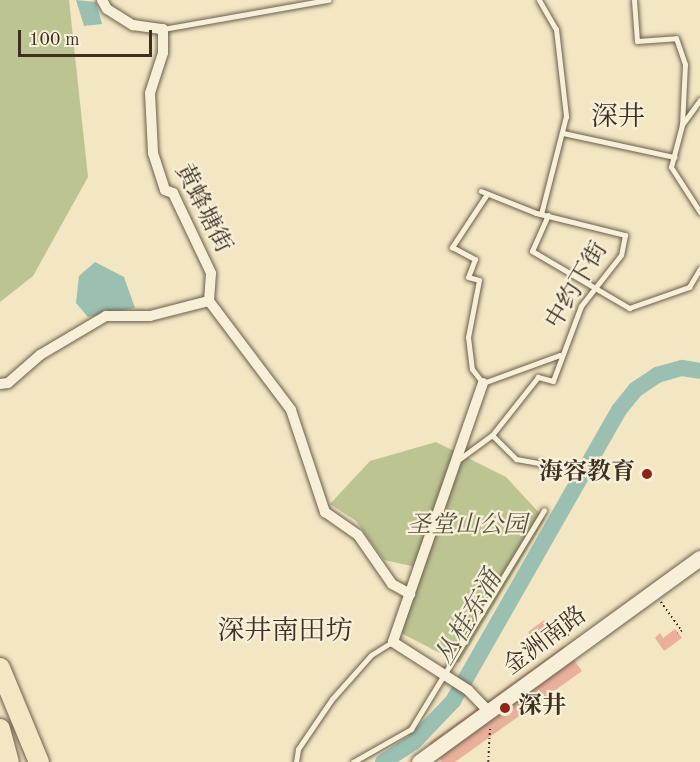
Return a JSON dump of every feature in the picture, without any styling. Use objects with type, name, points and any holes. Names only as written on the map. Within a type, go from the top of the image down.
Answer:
[{"type":"highway","points":[[0,668],[39,762]]},
{"type":"highway","points":[[0,729],[9,762]]},
{"type":"main road","name":"金洲南路","points":[[419,762],[490,713],[577,646],[700,558]]},
{"type":"street","points":[[102,0],[108,9],[133,25],[163,29]]},
{"type":"street","name":"黄蜂塘街","points":[[163,29],[163,53],[150,93],[153,153],[165,190],[173,193],[211,273],[209,301]]},
{"type":"street","points":[[0,384],[8,383],[40,355],[106,316],[150,316],[209,301],[291,410],[325,512],[358,535],[392,584],[410,594]]},
{"type":"street","points":[[483,383],[393,642],[468,690],[490,713]]},
{"type":"lane","points":[[163,29],[328,0]]},
{"type":"lane","points":[[539,0],[556,28],[566,116],[541,214]]},
{"type":"lane","points":[[634,0],[637,41],[676,38],[685,64],[682,125],[671,167],[700,212]]},
{"type":"lane","points":[[682,125],[700,100]]},
{"type":"lane","points":[[563,133],[674,157]]},
{"type":"lane","name":"中约下街","points":[[483,383],[472,369],[468,338],[479,280],[468,277],[475,259],[452,247],[484,192],[541,214],[625,235],[621,255],[580,306],[560,355],[553,381],[538,376],[492,435]]},
{"type":"lane","points":[[548,215],[532,251],[629,308],[689,287],[700,270]]},
{"type":"lane","points":[[483,383],[560,355]]},
{"type":"lane","points":[[457,461],[492,435],[516,459],[544,464]]},
{"type":"lane","points":[[353,762],[411,729],[450,678],[544,510]]},
{"type":"lane","points":[[296,762],[298,749],[332,699],[371,655],[393,642]]},
{"type":"path","points":[[653,591],[682,631],[678,634]]},
{"type":"path","points":[[548,626],[557,620],[577,646]]},
{"type":"path","points":[[488,762],[490,713]]},
{"type":"green space","points":[[0,0],[69,0],[88,177],[33,276],[0,302]]},
{"type":"green space","name":"圣堂山公园","points":[[436,442],[506,477],[545,519],[459,663],[401,633],[420,568],[384,560],[356,521],[330,504],[370,461]]},
{"type":"shaded area","points":[[76,0],[96,2],[102,24],[84,26]]},
{"type":"shaded area","points":[[95,262],[124,277],[135,308],[88,317],[76,303],[79,276]]},
{"type":"building","points":[[544,620],[551,629],[535,641],[528,632]]},
{"type":"building","points":[[675,629],[682,638],[664,651],[655,638],[660,633],[663,638]]},
{"type":"building","name":"深井","points":[[564,646],[582,671],[455,762],[442,762],[429,743]]},
{"type":"waterway","name":"丛桂东涌","points":[[383,762],[414,742],[453,701],[619,410],[635,390],[657,375],[682,368],[700,371]]},
{"type":"place","name":"海容教育","points":[[647,474]]},
{"type":"place","name":"深井","points":[[505,708]]},
{"type":"district","name":"深井","points":[[618,118]]},
{"type":"district","name":"深井南田坊","points":[[285,632]]}]
